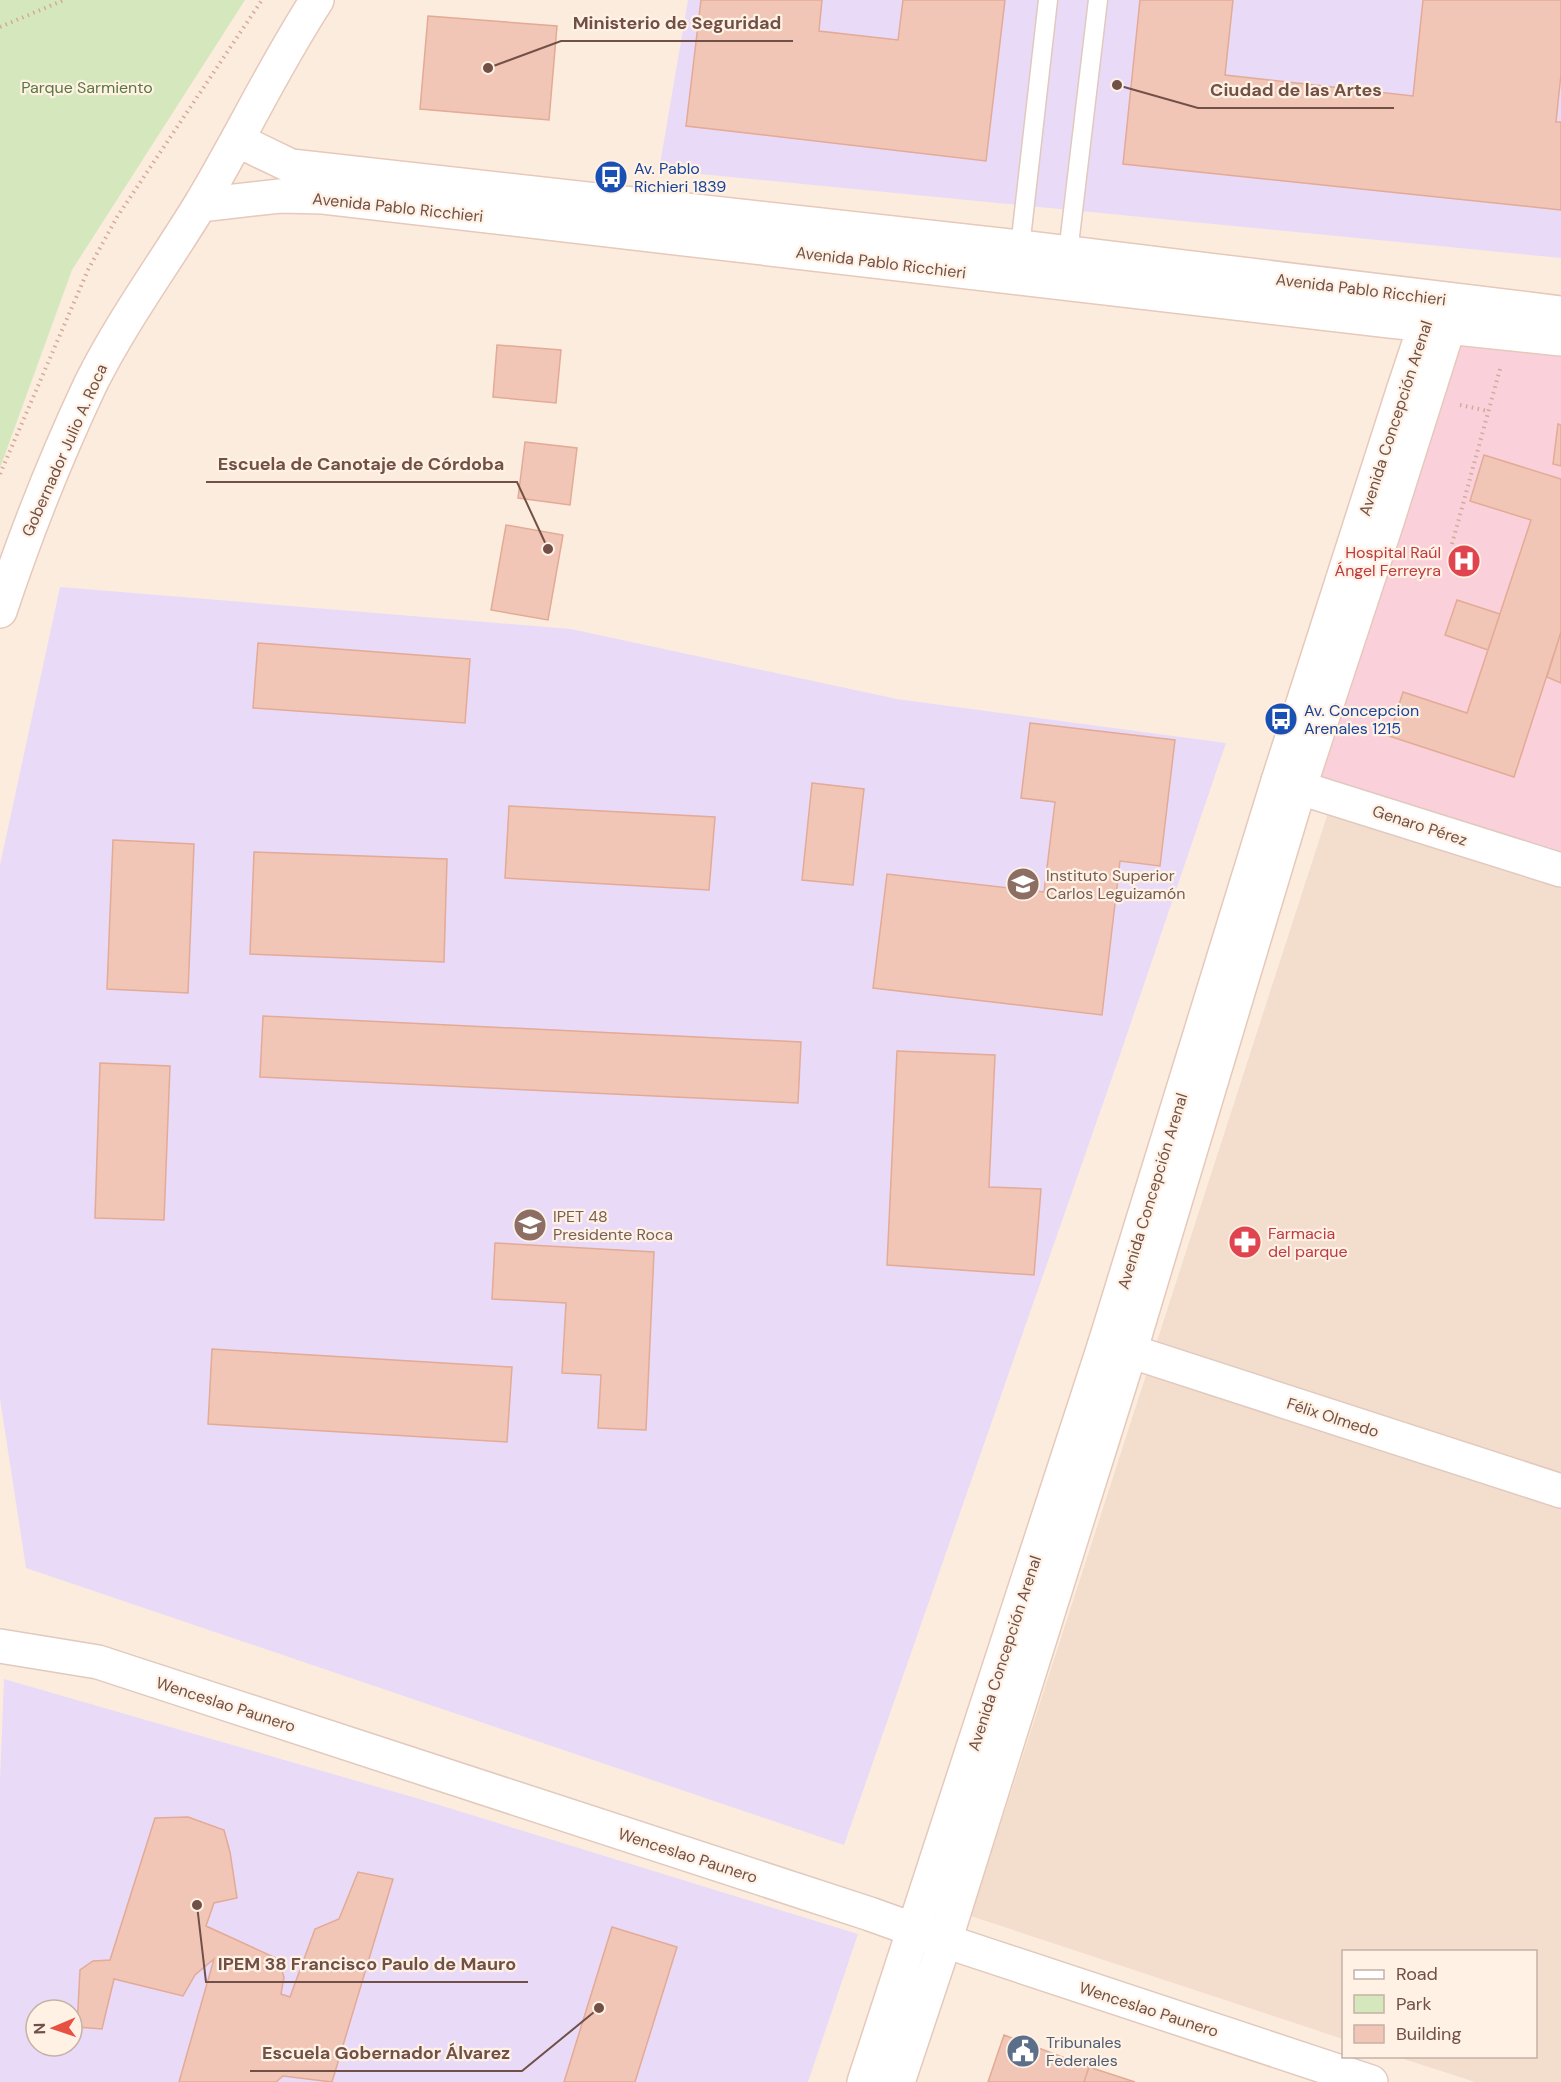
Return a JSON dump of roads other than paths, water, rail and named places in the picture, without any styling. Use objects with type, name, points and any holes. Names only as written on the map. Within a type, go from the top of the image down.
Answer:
[{"type":"main road","points":[[237,140],[295,33],[317,0]]},
{"type":"main road","name":"Gobernador Julio A. Roca","points":[[0,611],[29,525],[92,382],[125,323],[200,205],[237,140]]},
{"type":"main road","name":"Avenida Pablo Ricchieri","points":[[237,140],[291,166],[1068,253],[1443,313],[1510,333],[1561,339]]},
{"type":"main road","name":"Avenida Pablo Ricchieri","points":[[200,205],[280,196],[323,197],[1443,313],[1561,313]]},
{"type":"main road","name":"Avenida Concepción Arenal","points":[[898,2082],[945,1941],[1117,1348],[1289,783],[1443,313]]},
{"type":"main road","name":"Genaro Pérez","points":[[1289,783],[1561,870]]},
{"type":"main road","name":"Avenida Concepción Arenal","points":[[864,2082],[914,1929],[1117,1348]]},
{"type":"main road","name":"Félix Olmedo","points":[[1117,1348],[1561,1491]]},
{"type":"main road","name":"Wenceslao Paunero","points":[[0,1646],[98,1662],[914,1929],[1371,2082]]},
{"type":"lane","points":[[1020,248],[1048,0]]},
{"type":"lane","points":[[1068,253],[1098,0]]},
{"type":"place","name":"Ministerio de Seguridad","points":[[488,68]]},
{"type":"place","name":"Ciudad de las Artes","points":[[1117,85]]},
{"type":"place","name":"Av. Pablo Richieri 1839","points":[[611,177]]},
{"type":"place","name":"Escuela de Canotaje de Córdoba","points":[[548,549]]},
{"type":"place","name":"Hospital Raúl Ángel Ferreyra","points":[[1464,561]]},
{"type":"place","name":"Av. Concepcion Arenales 1215","points":[[1281,719]]},
{"type":"place","name":"Instituto Superior Carlos Leguizamón","points":[[1023,884]]},
{"type":"place","name":"IPET 48 Presidente Roca","points":[[530,1225]]},
{"type":"place","name":"Farmacia del parque","points":[[1245,1242]]},
{"type":"place","name":"IPEM 38 Francisco Paulo de Mauro","points":[[197,1905]]},
{"type":"place","name":"Escuela Gobernador Álvarez","points":[[599,2008]]},
{"type":"place","name":"Tribunales Federales","points":[[1023,2051]]},
{"type":"park label","name":"Parque Sarmiento","points":[[87,87]]}]
